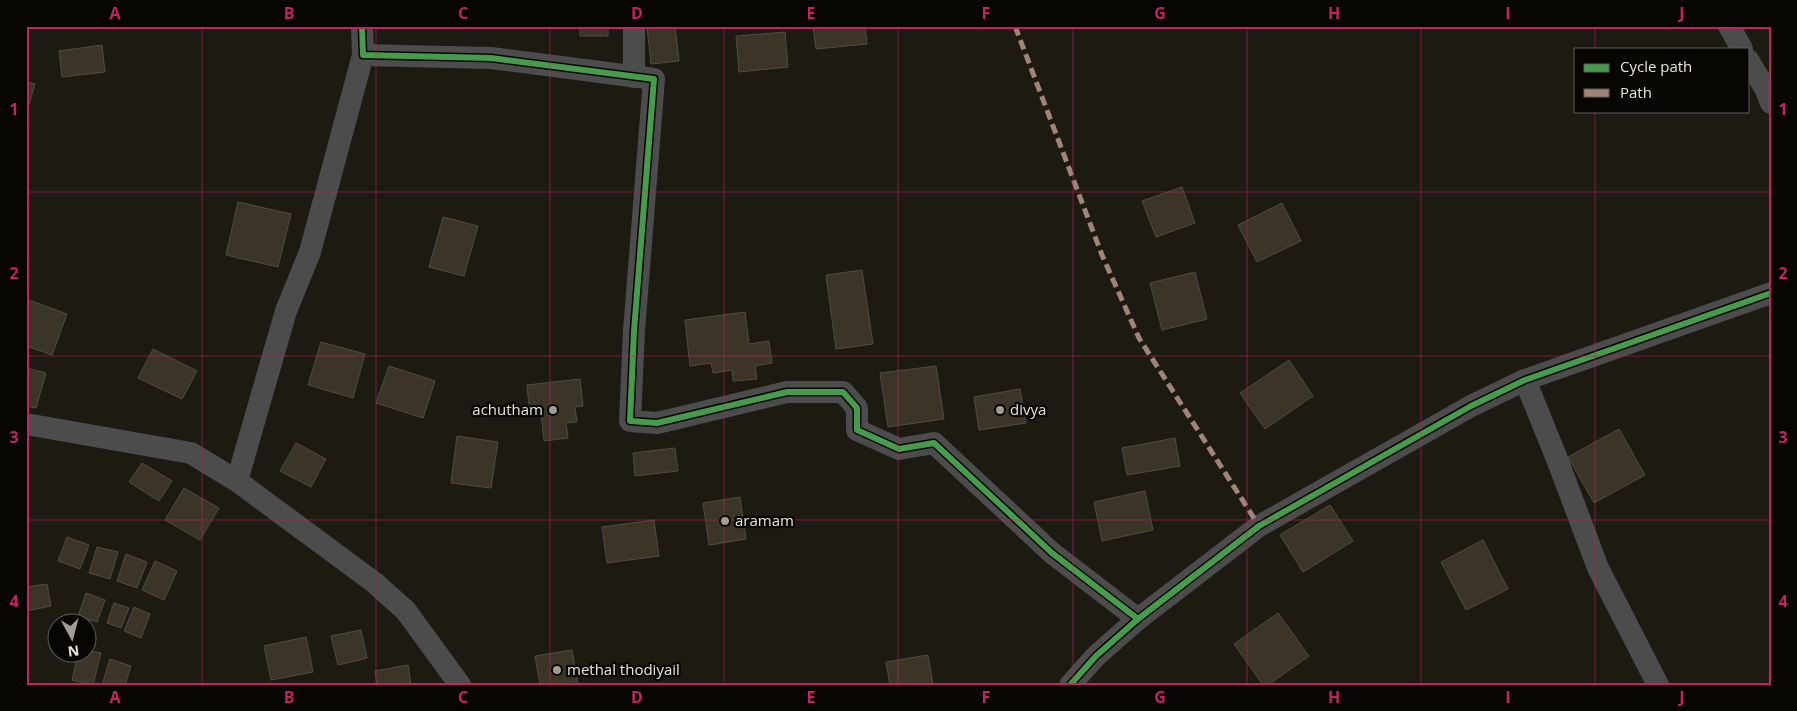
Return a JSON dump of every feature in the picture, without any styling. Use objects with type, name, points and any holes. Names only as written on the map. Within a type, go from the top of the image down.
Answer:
[{"type":"street","points":[[238,481],[286,311],[310,252],[363,55],[362,26]]},
{"type":"street","points":[[634,26],[634,77]]},
{"type":"street","points":[[1729,26],[1741,48]]},
{"type":"street","points":[[363,55],[491,58],[654,80],[634,331],[630,421],[657,423],[787,392],[843,392],[856,408],[857,430],[899,449],[934,442],[1052,553],[1138,619]]},
{"type":"street","points":[[1750,63],[1765,88],[1771,103]]},
{"type":"street","points":[[1070,685],[1096,656],[1138,619],[1259,526],[1471,406],[1525,380],[1771,293]]},
{"type":"street","points":[[1525,380],[1598,568],[1658,685]]},
{"type":"street","points":[[26,424],[191,453],[238,481],[375,583],[406,612],[460,685]]},
{"type":"building","points":[[580,26],[608,26],[608,36],[580,36]]},
{"type":"building","points":[[647,26],[675,26],[679,61],[651,64]]},
{"type":"building","points":[[813,26],[865,26],[867,44],[816,49]]},
{"type":"building","points":[[785,32],[788,67],[739,72],[736,36]]},
{"type":"building","points":[[102,45],[105,72],[62,77],[59,51]]},
{"type":"building","points":[[26,82],[35,84],[26,115]]},
{"type":"building","points":[[1182,187],[1195,223],[1156,237],[1142,201]]},
{"type":"building","points":[[238,202],[291,214],[278,267],[226,255]]},
{"type":"building","points":[[1282,203],[1301,241],[1257,262],[1238,225]]},
{"type":"building","points":[[443,217],[478,226],[464,276],[429,267]]},
{"type":"building","points":[[862,270],[873,344],[836,349],[826,275]]},
{"type":"building","points":[[1195,272],[1207,319],[1162,330],[1150,283]]},
{"type":"building","points":[[26,299],[67,314],[52,355],[26,346]]},
{"type":"building","points":[[745,312],[749,344],[769,341],[772,363],[755,366],[757,379],[733,381],[732,370],[713,373],[711,363],[690,366],[685,320]]},
{"type":"building","points":[[321,342],[365,354],[353,398],[308,385]]},
{"type":"building","points":[[153,349],[197,371],[182,399],[138,378]]},
{"type":"building","points":[[1289,360],[1313,396],[1265,429],[1240,393]]},
{"type":"building","points":[[389,366],[435,381],[423,418],[376,403]]},
{"type":"building","points":[[936,366],[944,419],[888,427],[880,373]]},
{"type":"building","points":[[26,368],[46,373],[36,408],[26,406]]},
{"type":"building","name":"achutham","points":[[580,379],[583,406],[575,407],[577,422],[566,423],[568,438],[544,441],[541,413],[530,415],[527,385]]},
{"type":"building","name":"divya","points":[[1020,389],[1026,423],[979,430],[974,397]]},
{"type":"building","points":[[1619,429],[1645,475],[1594,503],[1568,457]]},
{"type":"building","points":[[457,436],[498,442],[491,488],[451,483]]},
{"type":"building","points":[[1175,438],[1180,466],[1127,475],[1122,448]]},
{"type":"building","points":[[296,443],[326,459],[311,487],[280,471]]},
{"type":"building","points":[[675,448],[678,471],[635,476],[633,453]]},
{"type":"building","points":[[142,463],[172,481],[159,501],[129,482]]},
{"type":"building","points":[[184,488],[219,508],[200,540],[165,520]]},
{"type":"building","points":[[1145,491],[1153,530],[1102,541],[1094,502]]},
{"type":"building","name":"aramam","points":[[740,497],[746,539],[709,545],[703,503]]},
{"type":"building","points":[[1330,505],[1353,541],[1303,572],[1280,535]]},
{"type":"building","points":[[654,520],[659,556],[607,563],[602,527]]},
{"type":"building","points":[[67,537],[89,545],[80,569],[58,561]]},
{"type":"building","points":[[1483,540],[1508,589],[1466,610],[1441,562]]},
{"type":"building","points":[[97,547],[118,552],[110,579],[89,573]]},
{"type":"building","points":[[126,554],[147,562],[137,588],[117,581]]},
{"type":"building","points":[[155,561],[177,571],[164,600],[142,590]]},
{"type":"building","points":[[47,584],[51,606],[26,611],[26,587]]},
{"type":"building","points":[[86,593],[105,600],[98,619],[98,614],[79,614]]},
{"type":"building","points":[[114,603],[129,608],[121,628],[107,623]]},
{"type":"building","points":[[134,607],[150,614],[141,638],[124,631]]},
{"type":"building","points":[[1278,613],[1309,656],[1268,685],[1263,685],[1234,644]]},
{"type":"building","points":[[361,630],[367,658],[338,665],[331,636]]},
{"type":"building","points":[[306,637],[313,672],[271,680],[264,646]]},
{"type":"building","name":"methal thodiyail","points":[[572,650],[578,685],[540,685],[535,656]]},
{"type":"building","points":[[98,652],[101,653],[93,685],[72,680],[76,664],[98,664]]},
{"type":"building","points":[[928,655],[933,685],[890,685],[886,662]]},
{"type":"building","points":[[110,659],[131,666],[125,685],[102,685]]},
{"type":"building","points":[[408,665],[411,685],[377,685],[375,671]]},
{"type":"marked path","points":[[1015,26],[1102,255],[1139,338],[1259,526]]},
{"type":"cycle path","points":[[362,26],[363,55],[491,58],[654,79],[634,331],[630,421],[657,423],[787,392],[843,392],[857,408],[857,430],[899,449],[934,443],[1052,553],[1138,619]]},
{"type":"cycle path","points":[[1070,685],[1096,656],[1138,619],[1259,526],[1471,406],[1525,380],[1771,293]]},
{"type":"place","name":"achutham","points":[[553,410]]},
{"type":"place","name":"divya","points":[[1000,410]]},
{"type":"place","name":"aramam","points":[[725,521]]},
{"type":"place","name":"methal thodiyail","points":[[557,670]]}]
